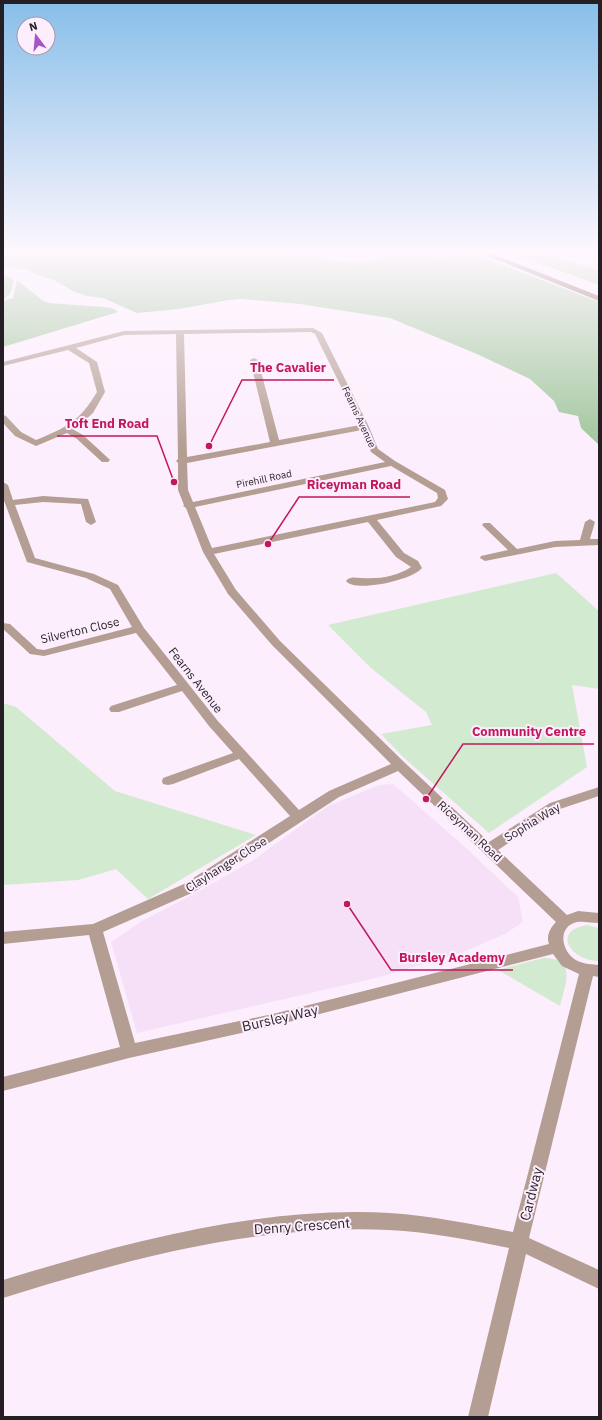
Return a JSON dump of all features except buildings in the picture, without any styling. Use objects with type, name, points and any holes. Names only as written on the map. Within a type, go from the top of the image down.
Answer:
[{"type":"street","name":"Fearns Avenue","points":[[3,364],[71,348],[124,333],[313,330],[318,333],[365,427],[374,450],[392,463],[442,492],[443,499],[438,504],[208,552]]},
{"type":"street","name":"Riceyman Road","points":[[180,331],[181,460],[183,490],[188,506],[208,552],[232,592],[276,643],[400,765],[564,921]]},
{"type":"street","points":[[3,418],[18,434],[36,443],[68,430],[90,411],[101,392],[93,362],[71,348]]},
{"type":"street","points":[[254,360],[275,444]]},
{"type":"street","points":[[181,460],[365,427]]},
{"type":"street","points":[[68,430],[80,437],[106,460]]},
{"type":"street","name":"Pirehill Road","points":[[188,506],[392,463]]},
{"type":"street","name":"Fearns Avenue","points":[[3,485],[31,560],[90,576],[114,587],[139,629],[186,686],[213,723],[298,817]]},
{"type":"street","points":[[10,503],[43,499],[85,501],[91,522]]},
{"type":"street","points":[[351,582],[370,583],[407,575],[417,568],[414,563],[400,555],[371,519]]},
{"type":"street","points":[[584,542],[590,522]]},
{"type":"street","points":[[488,525],[514,551]]},
{"type":"street","points":[[485,558],[555,544],[599,542]]},
{"type":"street","name":"Silverton Close","points":[[12,628],[34,652],[44,653],[139,629]]},
{"type":"street","points":[[115,709],[186,686]]},
{"type":"street","points":[[168,781],[241,754]]},
{"type":"street","name":"Clayhanger Close","points":[[3,938],[95,929],[189,888],[334,794],[400,765]]},
{"type":"street","name":"Sophia Way","points":[[489,849],[555,806],[599,791]]},
{"type":"street","points":[[593,971],[574,966],[564,959],[556,948],[554,938],[556,929],[564,921],[574,917],[590,916],[599,918]]},
{"type":"street","points":[[95,929],[129,1051]]},
{"type":"street","name":"Bursley Way","points":[[3,1084],[129,1051],[273,1020],[556,948]]},
{"type":"street","name":"Cardway","points":[[478,1417],[519,1243],[593,971]]},
{"type":"street","name":"Denry Crescent","points":[[3,1289],[60,1270],[218,1233],[270,1226],[332,1222],[399,1223],[452,1228],[519,1243],[599,1280]]},
{"type":"shaded area","points":[[393,784],[464,846],[518,897],[523,922],[505,934],[461,953],[376,978],[137,1033],[111,942],[142,921],[252,861],[328,806],[379,785]]},
{"type":"green space","points":[[3,317],[101,317],[3,347]]},
{"type":"green space","points":[[385,317],[599,317],[599,445],[581,428],[578,416],[559,412],[554,401],[530,379],[477,354]]},
{"type":"green space","points":[[556,573],[599,611],[599,689],[572,685],[587,767],[489,833],[402,756],[381,734],[432,725],[426,712],[371,668],[328,625]]},
{"type":"green space","points":[[3,703],[16,707],[115,791],[256,835],[148,899],[116,869],[78,880],[3,885]]},
{"type":"green space","points":[[587,925],[599,928],[599,961],[589,960],[580,956],[573,951],[569,945],[568,939],[570,933],[576,928]]},
{"type":"green space","points":[[543,958],[554,959],[561,962],[565,967],[566,981],[560,1006],[498,970]]},
{"type":"place","name":"The Cavalier","points":[[209,446]]},
{"type":"place","name":"Toft End Road","points":[[174,482]]},
{"type":"place","name":"Riceyman Road","points":[[268,544]]},
{"type":"place","name":"Community Centre","points":[[426,799]]},
{"type":"place","name":"Bursley Academy","points":[[347,904]]}]
